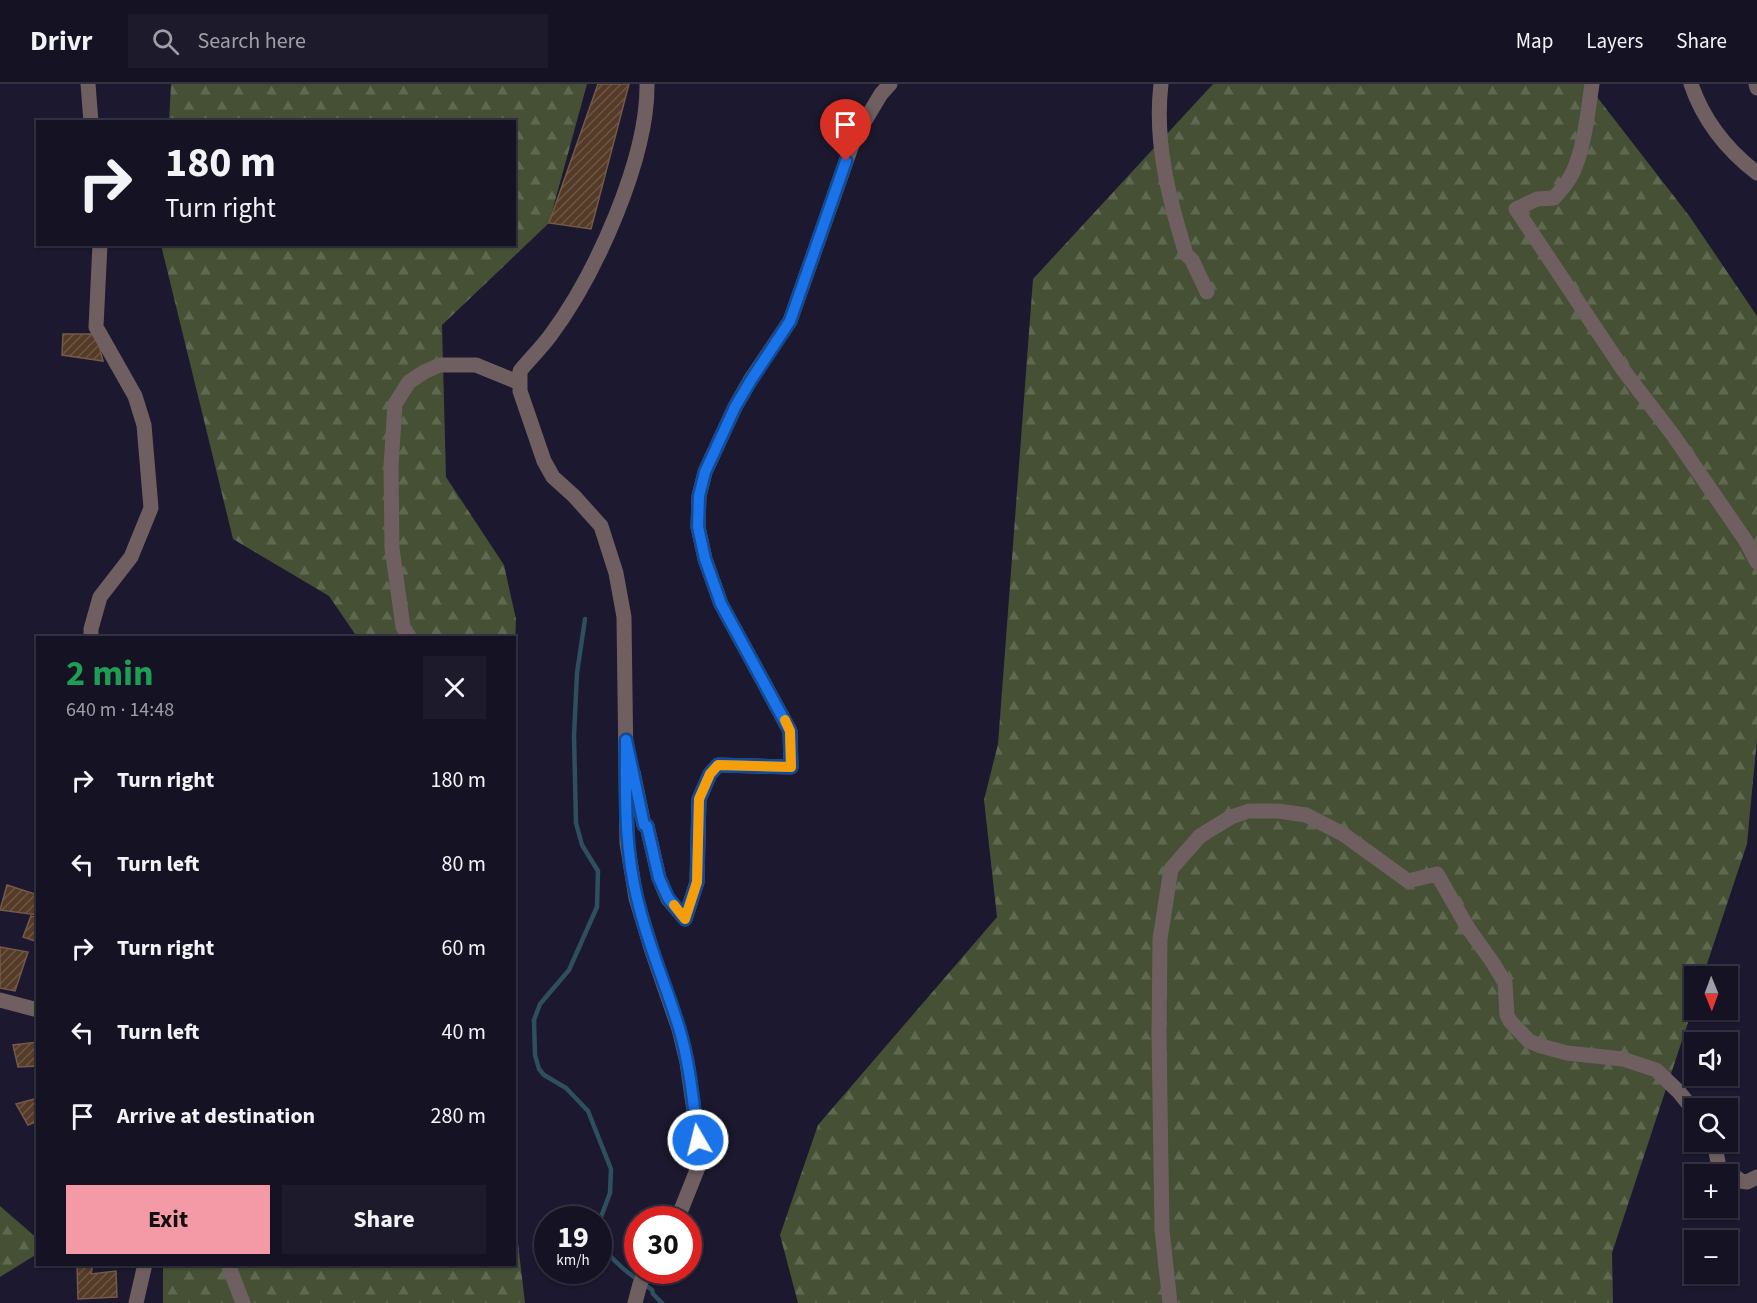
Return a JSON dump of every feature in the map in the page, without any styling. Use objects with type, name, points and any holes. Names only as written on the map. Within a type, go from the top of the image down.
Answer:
[{"type":"street","points":[[88,84],[91,120]]},
{"type":"street","points":[[647,84],[647,102],[639,147],[614,219],[582,286],[550,337],[520,371],[520,391],[544,461],[553,477],[601,526],[616,573],[624,617],[627,843],[634,887],[652,951],[680,1029],[701,1160],[683,1206]]},
{"type":"street","points":[[626,740],[644,825],[647,826],[659,878],[668,898],[685,919],[697,882],[699,799],[710,774],[718,765],[791,767],[790,731],[721,604],[705,559],[698,527],[699,496],[705,472],[735,407],[790,321],[854,139],[881,94],[890,84]]},
{"type":"street","points":[[1161,84],[1159,140],[1170,203],[1186,254],[1192,260],[1207,292]]},
{"type":"street","points":[[1592,84],[1585,128],[1575,167],[1567,183],[1554,198],[1536,199],[1516,209],[1624,371],[1673,435],[1746,541],[1757,562]]},
{"type":"street","points":[[1691,84],[1696,100],[1719,136],[1742,162],[1757,173]]},
{"type":"street","points":[[91,636],[100,597],[131,557],[151,508],[144,425],[135,396],[96,327],[100,246]]},
{"type":"street","points":[[409,636],[404,627],[392,548],[391,466],[395,405],[410,382],[440,364],[476,365],[520,384]]},
{"type":"street","points":[[1170,1303],[1162,1230],[1160,939],[1171,869],[1200,836],[1231,817],[1249,811],[1278,811],[1306,815],[1343,834],[1408,881],[1437,874],[1468,928],[1505,983],[1507,1015],[1529,1041],[1567,1053],[1623,1059],[1656,1070],[1684,1099]]},
{"type":"street","points":[[0,1000],[36,1009]]},
{"type":"street","points":[[1716,1152],[1720,1172],[1734,1175],[1741,1181],[1747,1182],[1757,1177]]},
{"type":"street","points":[[136,1303],[145,1266]]},
{"type":"street","points":[[229,1266],[243,1303]]},
{"type":"street","points":[[635,1303],[640,1284]]},
{"type":"green space","points":[[171,84],[587,84],[549,223],[442,325],[446,477],[504,565],[516,619],[515,636],[356,636],[329,596],[233,539],[161,246],[516,246],[516,120],[169,120]]},
{"type":"green space","points":[[1213,84],[1587,84],[1690,217],[1757,316],[1757,739],[1747,844],[1706,966],[1684,966],[1684,1020],[1689,1020],[1612,1253],[1613,1303],[798,1303],[780,1235],[818,1125],[997,917],[984,800],[998,744],[1033,279]]},
{"type":"green space","points":[[0,1206],[36,1237],[36,1255],[0,1277]]},
{"type":"green space","points":[[516,1226],[525,1303],[163,1303],[163,1266],[516,1266]]},
{"type":"building","points":[[598,84],[629,84],[591,229],[549,223]]},
{"type":"building","points":[[63,334],[96,334],[103,361],[62,355]]},
{"type":"building","points":[[7,885],[36,894],[36,915],[0,910]]},
{"type":"building","points":[[31,916],[36,917],[36,941],[23,937]]},
{"type":"building","points":[[0,947],[28,952],[15,991],[0,988]]},
{"type":"building","points":[[36,1042],[36,1066],[18,1067],[13,1045]]},
{"type":"building","points":[[36,1099],[36,1122],[28,1125],[16,1104]]},
{"type":"building","points":[[77,1266],[93,1266],[91,1274],[116,1271],[117,1297],[78,1299]]},
{"type":"waterway","points":[[585,619],[577,673],[574,736],[576,823],[582,845],[598,871],[597,907],[569,970],[540,1004],[534,1020],[535,1055],[539,1069],[544,1075],[566,1088],[588,1111],[611,1169],[610,1193],[605,1206]]},
{"type":"waterway","points":[[612,1258],[652,1290],[662,1303]]},
{"type":"slow traffic","points":[[674,905],[685,919],[697,882],[699,799],[710,774],[718,765],[791,767],[790,731],[785,720]]},
{"type":"route","points":[[698,1140],[680,1029],[636,898],[627,843],[626,740],[644,825],[647,826],[659,878],[668,898],[685,919],[697,882],[699,799],[710,774],[718,765],[791,767],[790,731],[721,604],[705,559],[698,527],[699,496],[705,472],[735,407],[790,321],[846,161]]}]
